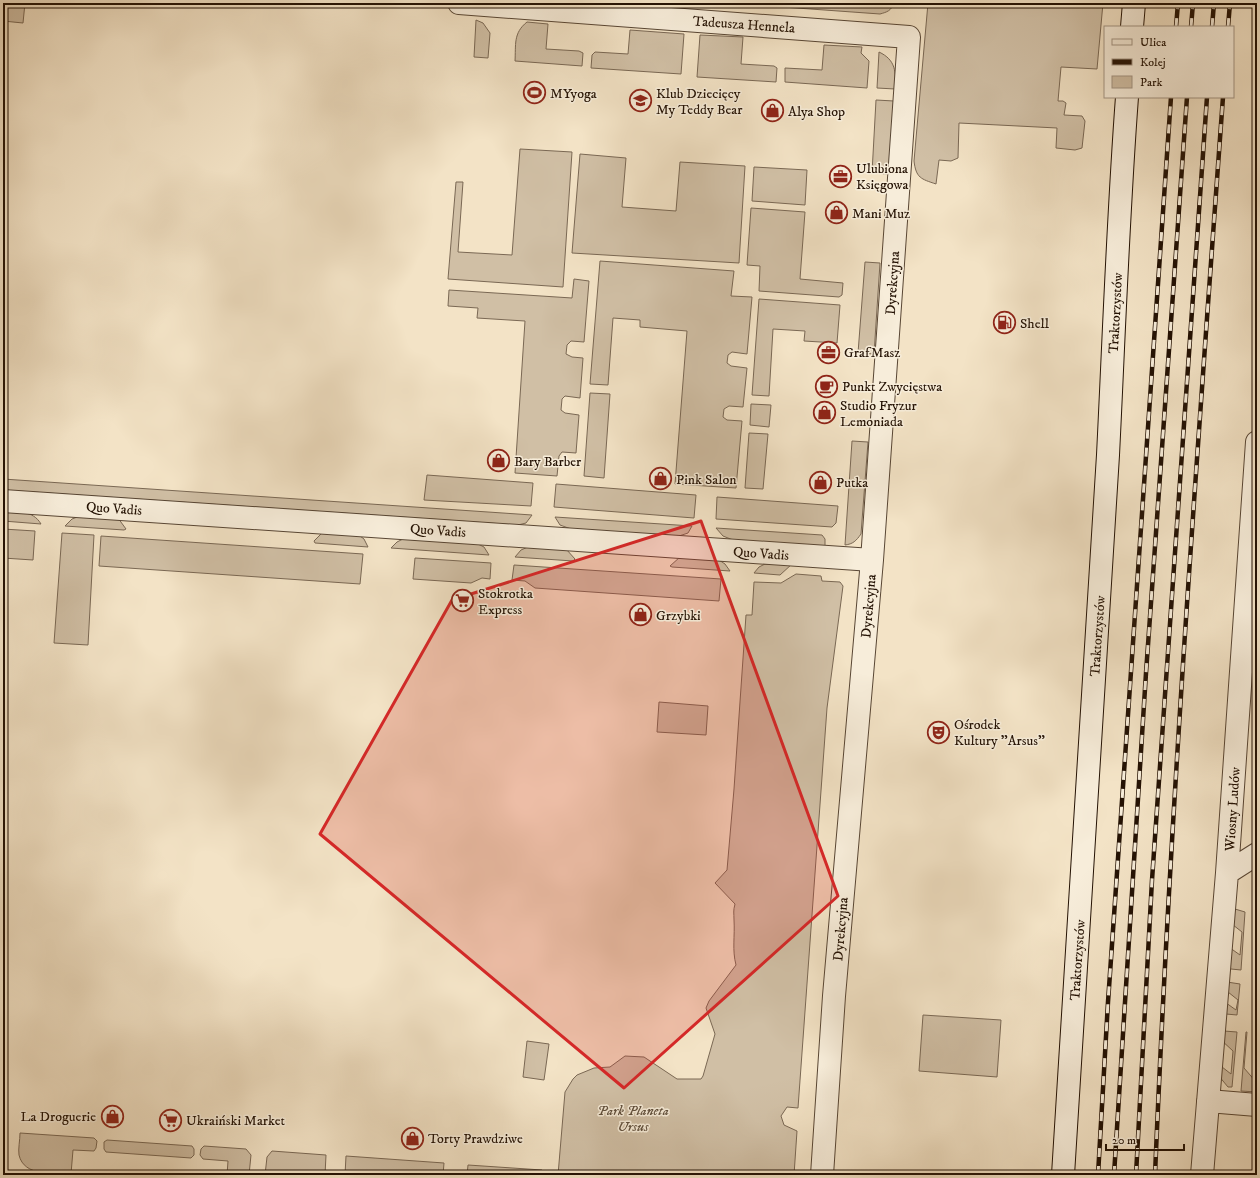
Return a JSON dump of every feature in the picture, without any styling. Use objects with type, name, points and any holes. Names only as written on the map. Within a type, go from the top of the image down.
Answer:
[{"type":"street","name":"Tadeusza Hennela","points":[[459,3],[910,37]]},
{"type":"street","points":[[1132,26],[1134,3]]},
{"type":"street","name":"Dyrekcyjna","points":[[822,1175],[834,996],[872,560],[910,37]]},
{"type":"street","name":"Traktorzystów","points":[[1063,1175],[1082,890],[1112,368],[1122,162],[1127,98]]},
{"type":"street","name":"Wiosny Ludów","points":[[1202,1175],[1227,873],[1257,442]]},
{"type":"street","name":"Quo Vadis","points":[[3,500],[872,560]]},
{"type":"street","points":[[1227,873],[1257,854]]},
{"type":"street","points":[[1208,1101],[1257,1105]]},
{"type":"highlighted area","points":[[701,521],[838,896],[624,1088],[320,834],[452,600]]},
{"type":"green space","points":[[3,3],[25,3],[23,23],[3,21]]},
{"type":"green space","points":[[727,3],[894,3],[892,8],[885,13],[880,14]]},
{"type":"green space","points":[[928,3],[1103,3],[1097,69],[1061,67],[1058,101],[1063,101],[1066,103],[1064,115],[1082,116],[1085,121],[1082,148],[1075,150],[1056,148],[1057,128],[959,123],[958,158],[951,161],[939,160],[936,184],[920,177],[916,171],[914,161]]},
{"type":"green space","points":[[476,20],[483,23],[490,33],[488,58],[474,57]]},
{"type":"green space","points":[[527,22],[548,24],[546,49],[579,51],[583,53],[582,66],[515,61],[517,35],[519,30]]},
{"type":"green space","points":[[630,30],[684,34],[681,74],[591,68],[592,55],[595,52],[628,54]]},
{"type":"green space","points":[[700,35],[743,37],[741,64],[774,66],[777,68],[776,82],[697,77]]},
{"type":"green space","points":[[824,45],[862,47],[861,53],[869,61],[867,88],[785,82],[785,68],[822,70]]},
{"type":"green space","points":[[879,52],[889,59],[894,67],[895,89],[877,88]]},
{"type":"green space","points":[[876,100],[894,101],[889,174],[872,173]]},
{"type":"green space","points":[[520,149],[572,152],[563,287],[448,279],[456,182],[463,182],[458,252],[512,255]]},
{"type":"green space","points":[[580,154],[626,158],[622,207],[676,211],[680,162],[745,166],[739,263],[572,253]]},
{"type":"green space","points":[[754,167],[807,170],[805,205],[752,201]]},
{"type":"green space","points":[[751,208],[805,212],[800,279],[843,283],[842,295],[839,297],[759,291],[760,266],[747,265]]},
{"type":"green space","points":[[600,261],[734,271],[731,296],[752,297],[747,354],[732,352],[728,355],[727,363],[731,366],[747,368],[743,407],[729,406],[724,409],[723,417],[727,420],[742,421],[736,488],[675,484],[687,331],[640,327],[640,320],[613,318],[608,385],[590,384]]},
{"type":"green space","points":[[865,262],[880,263],[874,354],[858,353]]},
{"type":"green space","points":[[574,279],[589,281],[584,342],[571,341],[567,345],[566,354],[572,357],[583,358],[580,398],[565,396],[562,399],[561,410],[565,413],[579,415],[576,453],[562,452],[559,456],[557,476],[515,473],[525,321],[477,318],[478,308],[448,306],[449,290],[572,298]]},
{"type":"green space","points":[[759,299],[840,305],[837,343],[804,341],[805,331],[773,329],[769,396],[752,395]]},
{"type":"green space","points":[[590,393],[610,394],[604,478],[584,476]]},
{"type":"green space","points":[[751,404],[771,405],[769,427],[750,425]]},
{"type":"green space","points":[[749,433],[768,434],[763,489],[745,488]]},
{"type":"green space","points":[[852,441],[868,442],[861,534],[854,542],[845,545]]},
{"type":"green space","points":[[427,475],[533,483],[531,506],[424,500]]},
{"type":"green space","points":[[3,479],[532,515],[526,523],[518,525],[3,490]]},
{"type":"green space","points":[[556,484],[696,495],[694,518],[554,507]]},
{"type":"green space","points":[[717,497],[838,506],[836,523],[832,527],[716,519]]},
{"type":"green space","points":[[3,510],[24,512],[34,516],[41,524],[3,521]]},
{"type":"green space","points":[[80,516],[118,518],[126,529],[65,526],[72,519]]},
{"type":"green space","points":[[555,517],[692,526],[688,533],[679,536],[571,529],[560,525]]},
{"type":"green space","points":[[716,528],[822,535],[825,539],[825,547],[733,540],[723,536]]},
{"type":"green space","points":[[3,529],[35,531],[33,560],[3,558]]},
{"type":"green space","points":[[323,532],[360,536],[364,539],[368,547],[315,543],[314,541]]},
{"type":"green space","points":[[62,533],[94,535],[88,645],[54,643]]},
{"type":"green space","points":[[101,536],[363,554],[360,584],[99,566]]},
{"type":"green space","points":[[403,539],[478,544],[484,547],[489,555],[391,548]]},
{"type":"green space","points":[[528,547],[566,549],[575,559],[573,561],[515,557],[521,550]]},
{"type":"green space","points":[[680,557],[719,560],[725,564],[730,571],[670,566]]},
{"type":"green space","points":[[415,558],[491,563],[490,579],[482,578],[471,583],[413,579]]},
{"type":"green space","points":[[765,564],[792,564],[780,575],[754,573],[759,567]]},
{"type":"green space","points":[[514,565],[721,579],[719,601],[535,588],[525,581],[512,580]]},
{"type":"green space","name":"Park Planeta Ursus","points":[[796,574],[821,576],[822,581],[840,582],[843,586],[827,708],[798,1108],[787,1107],[781,1116],[784,1125],[797,1131],[794,1175],[558,1175],[565,1092],[577,1075],[594,1068],[610,1067],[625,1056],[644,1057],[677,1079],[701,1079],[703,1076],[715,1034],[706,1008],[709,1001],[736,965],[734,948],[735,904],[715,883],[727,870],[746,615],[752,615],[754,582],[781,583]]},
{"type":"green space","points":[[659,702],[708,706],[706,735],[657,732]]},
{"type":"green space","points":[[1235,909],[1245,912],[1241,970],[1231,969],[1225,963],[1226,945],[1240,955],[1242,932],[1228,921]]},
{"type":"green space","points":[[1227,982],[1240,984],[1237,1015],[1226,1014],[1222,1000],[1236,1010],[1238,1000],[1223,988]]},
{"type":"green space","points":[[923,1015],[1001,1020],[997,1077],[919,1071]]},
{"type":"green space","points":[[1224,1031],[1237,1032],[1232,1087],[1228,1087],[1218,1075],[1217,1063],[1231,1074],[1233,1051],[1220,1039]]},
{"type":"green space","points":[[1246,1032],[1244,1068],[1257,1083],[1257,1092],[1241,1091]]},
{"type":"green space","points":[[527,1041],[549,1044],[544,1080],[523,1077]]},
{"type":"green space","points":[[20,1133],[94,1138],[97,1141],[96,1148],[94,1151],[73,1150],[71,1174],[40,1172],[27,1167],[22,1162],[19,1155]]},
{"type":"green space","points":[[107,1140],[192,1146],[194,1149],[194,1155],[191,1158],[106,1152],[104,1149],[104,1142]]},
{"type":"green space","points":[[204,1146],[246,1149],[251,1155],[249,1175],[227,1175],[228,1161],[203,1159],[200,1155],[201,1149]]},
{"type":"green space","points":[[272,1151],[326,1155],[325,1175],[265,1175],[267,1157]]},
{"type":"green space","points":[[346,1156],[444,1163],[443,1175],[345,1175]]},
{"type":"green space","points":[[468,1165],[542,1170],[546,1175],[467,1175]]},
{"type":"railway","points":[[1176,26],[1178,3]]},
{"type":"railway","points":[[1191,26],[1193,3]]},
{"type":"railway","points":[[1212,26],[1214,3]]},
{"type":"railway","points":[[1228,26],[1230,3]]},
{"type":"railway","points":[[1098,1175],[1108,1002],[1171,98]]},
{"type":"railway","points":[[1114,1175],[1146,673],[1187,98]]},
{"type":"railway","points":[[1136,1175],[1152,880],[1207,98]]},
{"type":"railway","points":[[1155,1175],[1176,770],[1223,98]]},
{"type":"place","name":"MYyoga","points":[[534,93]]},
{"type":"place","name":"Klub Dziecięcy My Teddy Bear","points":[[640,101]]},
{"type":"place","name":"Alya Shop","points":[[772,111]]},
{"type":"place","name":"Ulubiona Księgowa","points":[[841,176]]},
{"type":"place","name":"Mani Muz","points":[[837,213]]},
{"type":"place","name":"Shell","points":[[1005,323]]},
{"type":"place","name":"GrafMasz","points":[[829,352]]},
{"type":"place","name":"Punkt Zwycięstwa","points":[[826,386]]},
{"type":"place","name":"Studio Fryzur Lemoniada","points":[[825,413]]},
{"type":"place","name":"Bary Barber","points":[[499,461]]},
{"type":"place","name":"Pink Salon","points":[[661,479]]},
{"type":"place","name":"Putka","points":[[820,482]]},
{"type":"place","name":"Stokrotka Express","points":[[462,601]]},
{"type":"place","name":"Grzybki","points":[[641,615]]},
{"type":"place","name":"Ośrodek Kultury \"Arsus\"","points":[[938,732]]},
{"type":"place","name":"La Droguerie","points":[[112,1116]]},
{"type":"place","name":"Ukraiński Market","points":[[170,1120]]},
{"type":"place","name":"Torty Prawdziwe","points":[[412,1138]]}]
